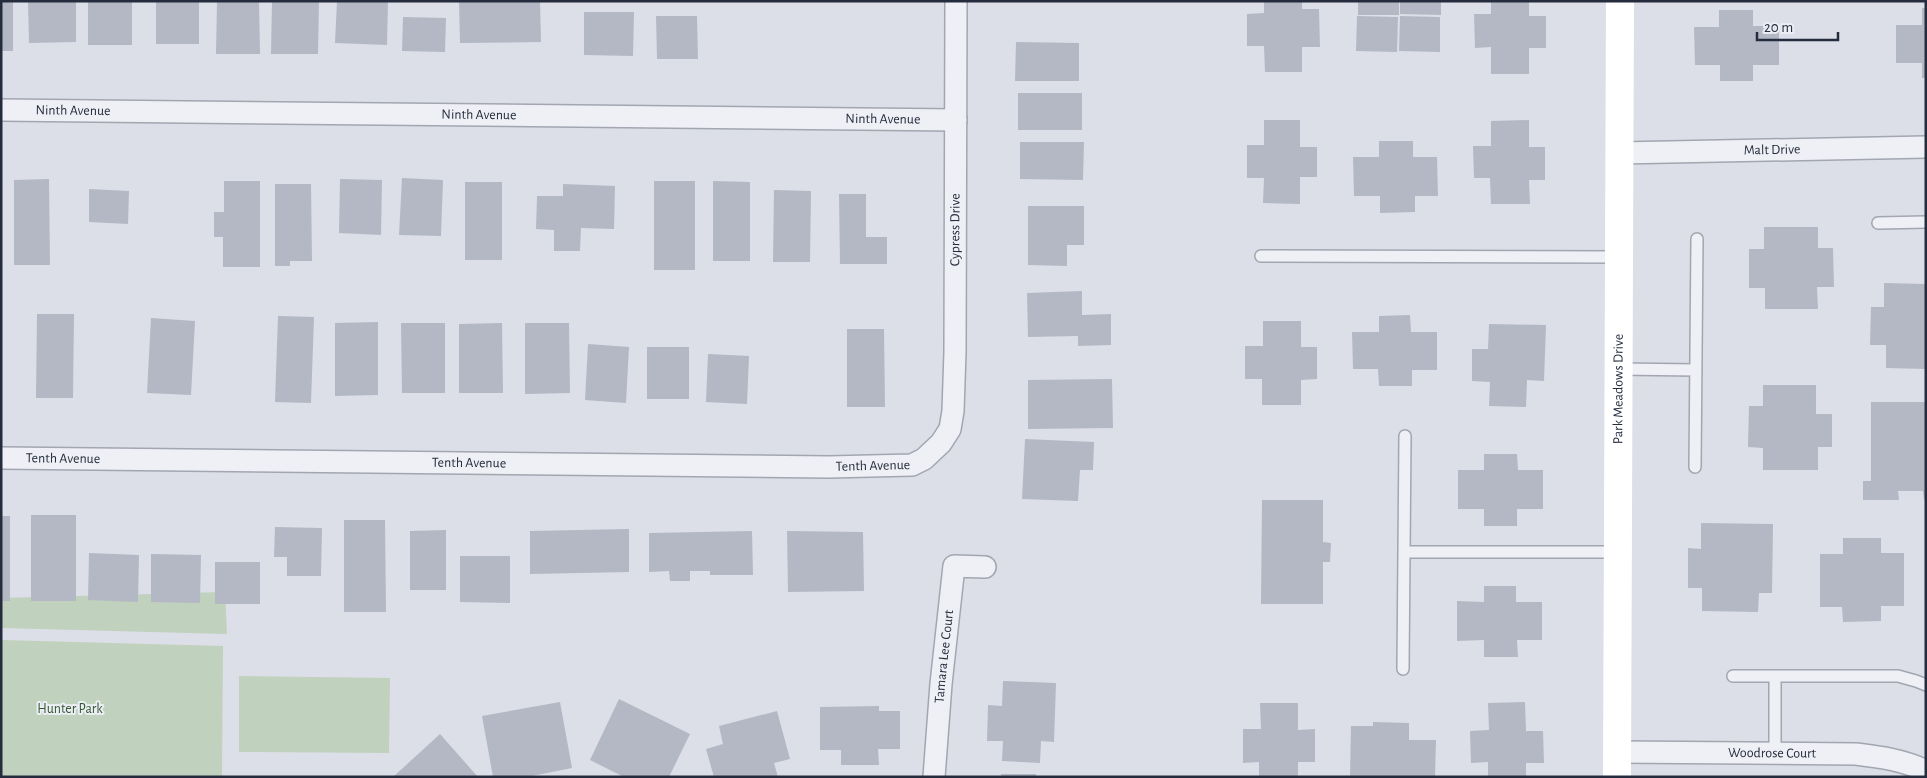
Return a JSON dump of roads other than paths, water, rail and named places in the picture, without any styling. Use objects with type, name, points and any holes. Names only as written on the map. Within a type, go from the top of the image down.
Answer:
[{"type":"street","name":"Cypress Drive","points":[[932,453],[950,429],[953,411],[956,1]]},
{"type":"street","name":"Park Meadows Drive","points":[[1617,764],[1620,1]]},
{"type":"street","name":"Ninth Avenue","points":[[1,110],[956,120]]},
{"type":"street","name":"Malt Drive","points":[[1620,153],[1926,147]]},
{"type":"street","name":"Tenth Avenue","points":[[1,458],[829,467],[912,465],[932,453]]},
{"type":"street","name":"Tamara Lee Court","points":[[934,777],[941,684],[954,566],[985,567]]},
{"type":"street","name":"Woodrose Court","points":[[1617,764],[1775,753],[1856,754],[1885,757],[1913,764],[1926,770]]},
{"type":"lane","points":[[1878,223],[1926,222]]},
{"type":"lane","points":[[1695,467],[1696,239]]},
{"type":"lane","points":[[1260,256],[1620,258]]},
{"type":"lane","points":[[1619,369],[1696,370]]},
{"type":"lane","points":[[1403,669],[1405,436]]},
{"type":"lane","points":[[1404,552],[1618,552]]},
{"type":"lane","points":[[1733,676],[1898,676],[1926,685]]},
{"type":"lane","points":[[1775,676],[1775,753]]},
{"type":"park label","name":"Hunter Park","points":[[70,709]]}]
